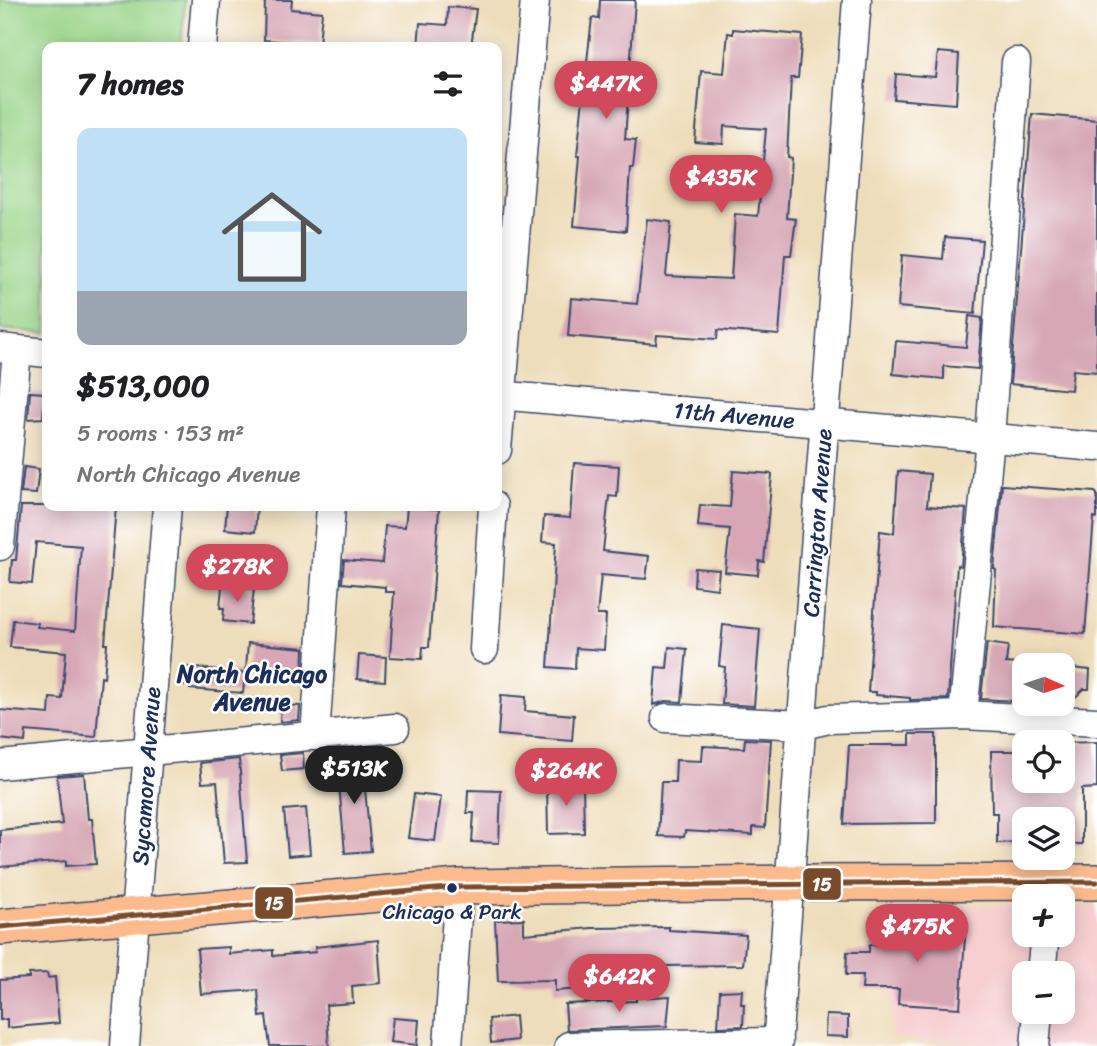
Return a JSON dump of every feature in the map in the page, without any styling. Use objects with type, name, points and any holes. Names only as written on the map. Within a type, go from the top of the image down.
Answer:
[{"type":"main road","points":[[1075,885],[1097,882]]},
{"type":"main road","points":[[0,927],[459,887],[791,883],[1012,888]]},
{"type":"street","points":[[202,42],[206,0]]},
{"type":"street","points":[[502,362],[535,0]]},
{"type":"street","name":"Carrington Avenue","points":[[777,1044],[857,0]]},
{"type":"street","points":[[963,715],[990,438],[1016,62]]},
{"type":"street","points":[[0,546],[9,349],[42,352]]},
{"type":"street","name":"11th Avenue","points":[[502,395],[1097,447]]},
{"type":"street","name":"Sycamore Avenue","points":[[125,1046],[167,511]]},
{"type":"street","points":[[315,736],[331,511]]},
{"type":"street","points":[[484,649],[493,511]]},
{"type":"street","points":[[666,718],[802,724],[829,719],[963,715],[1097,722]]},
{"type":"street","points":[[0,765],[395,728]]},
{"type":"street","points":[[448,1046],[459,887]]},
{"type":"street","points":[[1035,1046],[1037,1024]]},
{"type":"street","points":[[569,1046],[777,1044]]},
{"type":"shaded area","points":[[894,905],[1012,906],[1012,947],[1075,947],[1075,906],[1097,906],[1097,1046],[976,1044],[892,1037]]},
{"type":"green space","points":[[0,0],[185,0],[181,42],[42,42],[42,333],[0,329]]},
{"type":"building","points":[[265,0],[292,0],[291,9],[322,12],[319,42],[264,40]]},
{"type":"building","points":[[600,0],[635,0],[625,139],[636,140],[633,168],[630,168],[626,231],[574,226],[580,156],[577,156],[592,18],[599,19]]},
{"type":"building","points":[[448,7],[476,9],[472,42],[418,42],[420,23],[447,25]]},
{"type":"building","points":[[733,29],[802,35],[798,78],[791,78],[787,157],[791,158],[787,218],[796,219],[791,255],[785,255],[779,335],[718,330],[717,339],[657,335],[656,344],[568,336],[571,298],[637,304],[647,219],[671,222],[666,276],[731,279],[735,214],[758,216],[766,129],[724,126],[723,144],[695,142],[701,71],[724,73],[728,33],[733,34]]},
{"type":"building","points":[[938,52],[959,54],[956,104],[894,99],[896,74],[935,77]]},
{"type":"building","points":[[1032,114],[1097,120],[1097,372],[1073,370],[1071,390],[1010,384]]},
{"type":"building","points":[[945,237],[982,240],[975,314],[898,307],[902,255],[943,259]]},
{"type":"building","points":[[969,316],[982,318],[978,369],[944,366],[944,379],[893,374],[896,341],[966,347]]},
{"type":"building","points":[[30,392],[42,393],[42,418],[28,419]]},
{"type":"building","points":[[574,463],[619,466],[617,497],[609,496],[603,551],[649,556],[646,579],[601,575],[597,615],[606,615],[604,650],[576,648],[575,669],[548,667],[556,543],[542,542],[544,516],[570,518]]},
{"type":"building","points":[[24,467],[39,469],[36,494],[21,493]]},
{"type":"building","points":[[733,471],[772,474],[764,562],[759,561],[758,575],[725,572],[730,529],[698,526],[700,505],[730,507]]},
{"type":"building","points":[[898,471],[930,474],[927,506],[966,509],[961,566],[957,565],[948,699],[910,700],[868,692],[880,531],[894,533]]},
{"type":"building","points":[[1002,485],[1097,494],[1085,634],[994,627],[994,569]]},
{"type":"building","points":[[21,506],[42,506],[42,511],[116,511],[107,644],[96,737],[26,731],[25,742],[0,739],[0,710],[49,714],[50,698],[62,699],[66,652],[10,647],[13,620],[38,623],[37,627],[75,631],[81,546],[36,542],[32,584],[10,582],[12,560],[16,560]]},
{"type":"building","points":[[227,511],[257,511],[255,532],[225,529]]},
{"type":"building","points":[[407,511],[439,511],[429,647],[423,647],[422,659],[390,657],[394,592],[385,592],[385,587],[342,583],[344,560],[382,563],[385,526],[405,527]]},
{"type":"building","points":[[695,568],[719,570],[717,589],[694,586]]},
{"type":"building","points":[[222,587],[254,589],[250,624],[223,621],[224,608],[220,608]]},
{"type":"building","points":[[723,625],[760,629],[754,706],[722,704],[725,667],[719,666]]},
{"type":"building","points":[[248,643],[304,648],[303,673],[246,669]]},
{"type":"building","points":[[987,643],[1008,646],[1006,663],[1012,664],[1012,701],[981,699]]},
{"type":"building","points":[[669,647],[687,649],[682,702],[666,701],[653,705],[656,667],[667,668]]},
{"type":"building","points":[[359,655],[386,657],[385,681],[357,679]]},
{"type":"building","points":[[187,667],[245,673],[243,693],[190,689],[190,686],[185,686]]},
{"type":"building","points":[[1075,668],[1090,670],[1089,689],[1084,689],[1075,697]]},
{"type":"building","points":[[501,695],[526,697],[525,711],[574,715],[572,741],[498,735]]},
{"type":"building","points":[[281,705],[300,706],[299,720],[280,722]]},
{"type":"building","points":[[910,734],[936,734],[936,823],[844,824],[849,745],[910,745]]},
{"type":"building","points":[[745,739],[771,740],[765,828],[753,827],[753,835],[685,831],[684,837],[658,836],[661,782],[675,782],[676,760],[702,761],[703,746],[744,748]]},
{"type":"building","points":[[1097,742],[1097,788],[1082,789],[1082,844],[1075,844],[1075,807],[1012,807],[1012,842],[997,843],[997,813],[992,813],[991,751],[1012,751],[1012,793],[1075,793],[1075,743]]},
{"type":"building","points":[[384,746],[386,762],[368,763],[367,747]]},
{"type":"building","points":[[303,753],[304,769],[282,771],[280,755]]},
{"type":"building","points":[[362,758],[371,851],[345,853],[337,760]]},
{"type":"building","points":[[239,759],[247,862],[224,863],[217,782],[202,783],[200,763]]},
{"type":"building","points":[[84,774],[96,864],[66,866],[66,861],[0,867],[0,830],[62,824],[57,776]]},
{"type":"building","points":[[583,782],[584,833],[548,834],[547,783]]},
{"type":"building","points":[[468,790],[501,791],[499,843],[472,842],[474,813],[467,813]]},
{"type":"building","points":[[414,794],[441,797],[435,841],[408,838]]},
{"type":"building","points":[[306,808],[310,854],[288,856],[284,810]]},
{"type":"building","points":[[524,919],[524,934],[592,928],[669,927],[669,930],[746,935],[743,965],[579,967],[580,989],[555,991],[555,980],[498,981],[495,920]]},
{"type":"building","points":[[904,919],[966,923],[960,1008],[898,1004],[899,989],[862,989],[863,975],[846,975],[847,952],[869,952],[869,945],[902,945]]},
{"type":"building","points":[[378,940],[381,983],[352,986],[353,1003],[326,1005],[329,1046],[270,1046],[266,1016],[260,1017],[258,990],[201,994],[197,949],[229,947],[229,954],[273,950],[273,956],[316,952],[315,947]]},
{"type":"building","points":[[47,973],[48,978],[55,977],[59,1023],[7,1028],[7,1019],[0,1020],[0,980],[29,978],[29,974]]},
{"type":"building","points":[[742,990],[743,1026],[718,1027],[720,991]]},
{"type":"building","points":[[670,996],[667,1026],[567,1030],[565,1004],[636,1001],[636,998]]},
{"type":"building","points":[[826,1015],[848,1016],[848,1037],[825,1036]]},
{"type":"building","points":[[515,1016],[517,1040],[491,1043],[489,1019]]},
{"type":"building","points":[[393,1018],[419,1020],[417,1045],[390,1042]]},
{"type":"transit line","name":"15","points":[[0,927],[459,887],[1097,882]]},
{"type":"place","name":"Chicago & Park","points":[[452,888]]},
{"type":"district","name":"North Chicago Avenue","points":[[252,688]]}]
